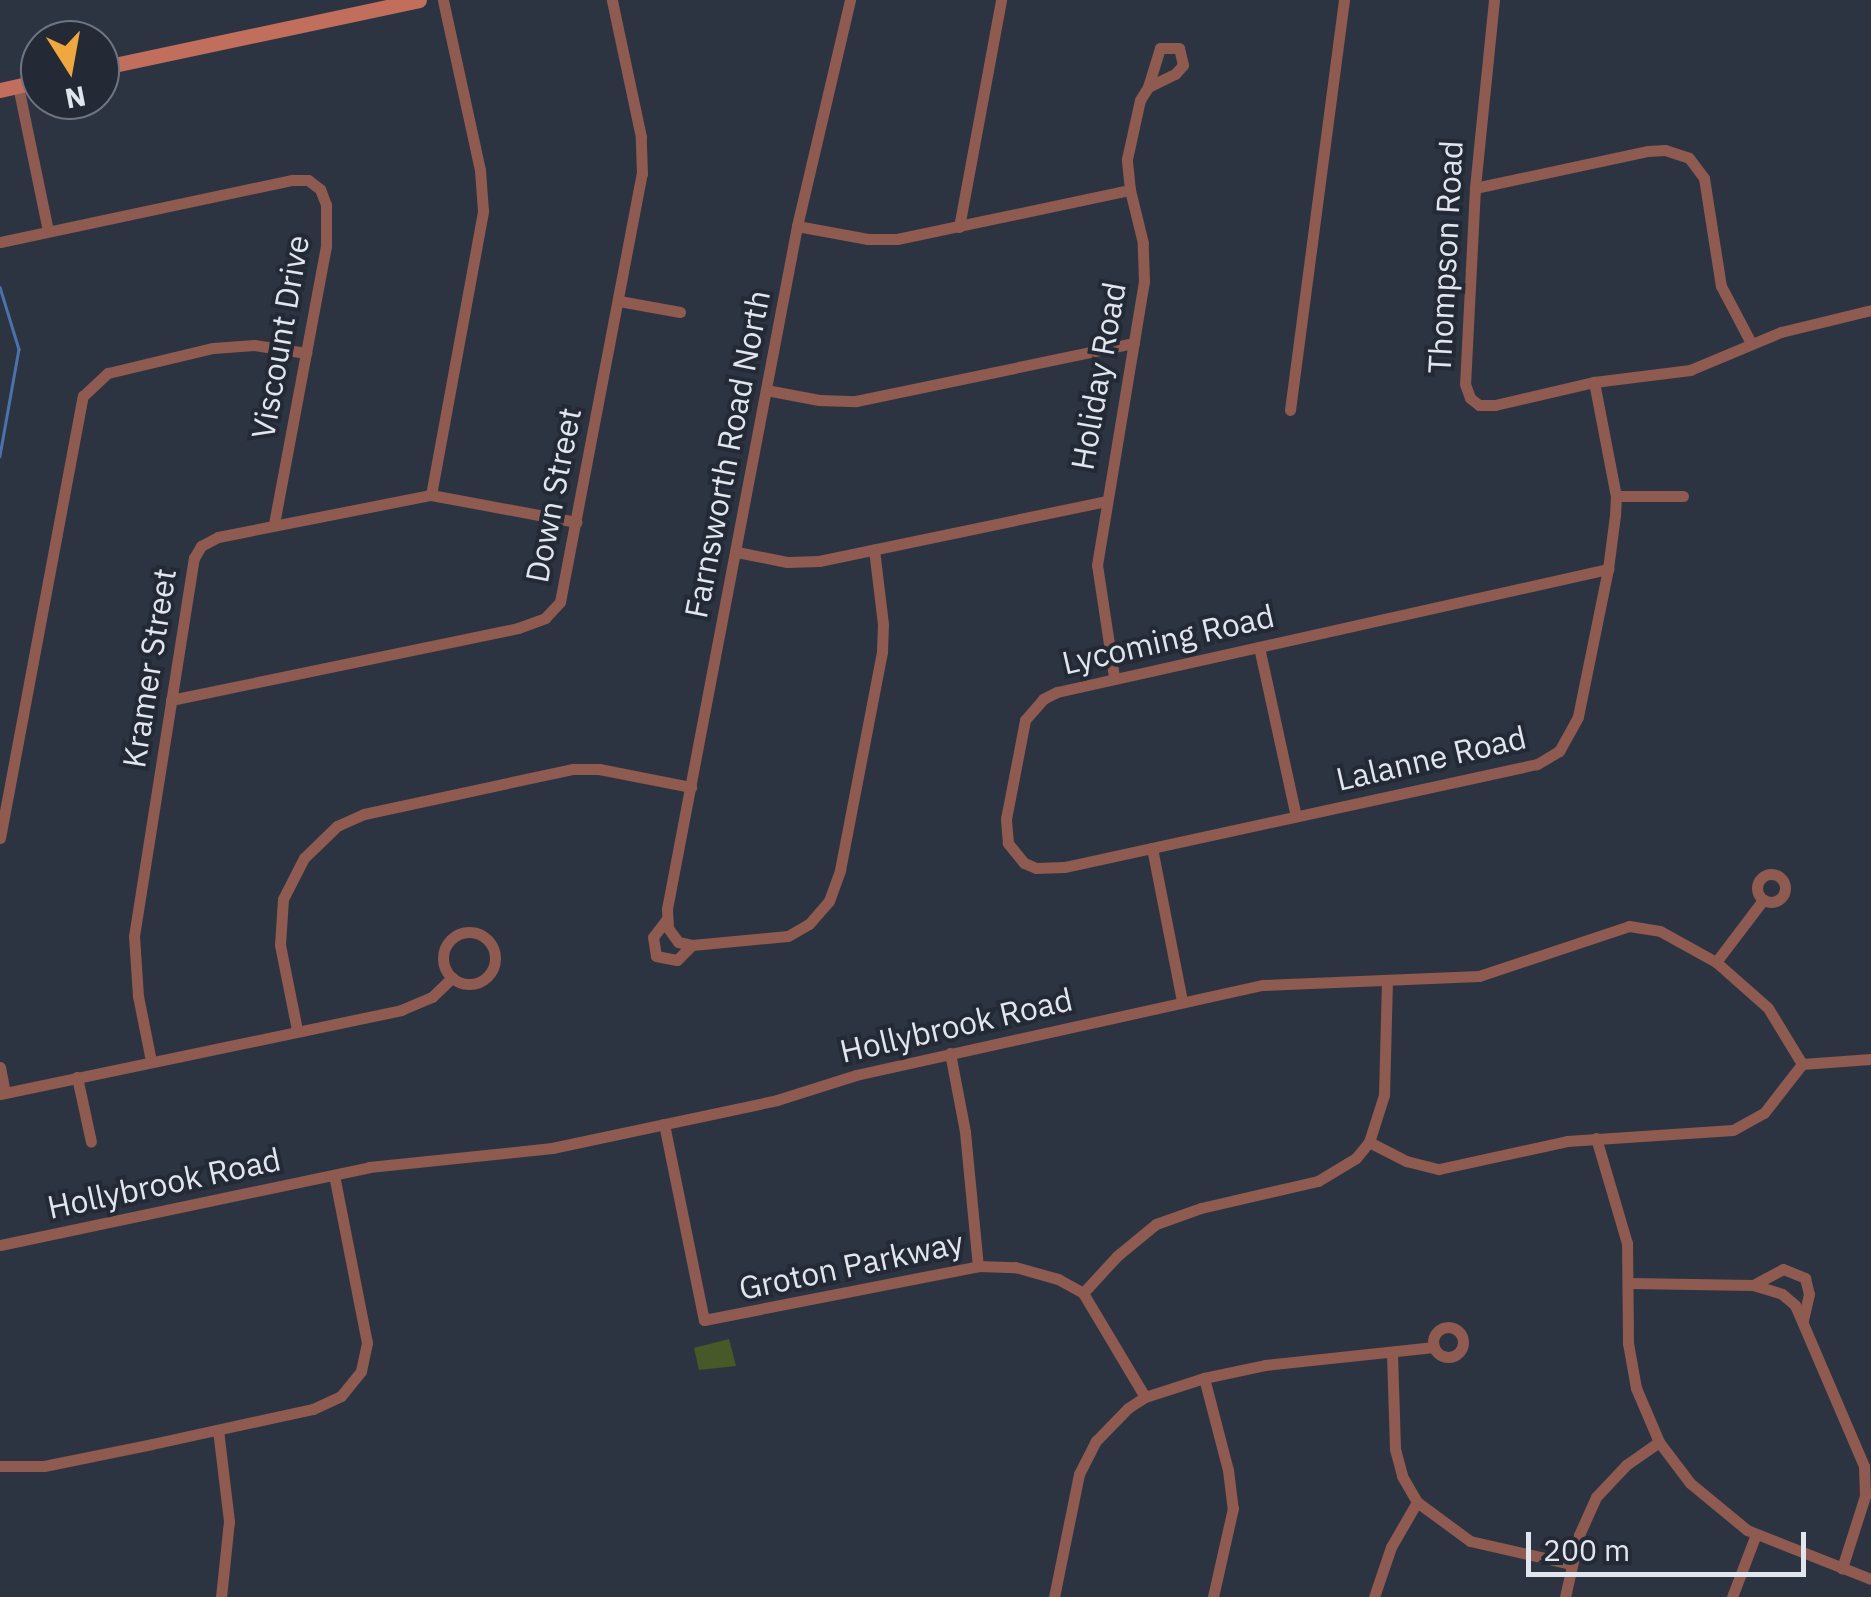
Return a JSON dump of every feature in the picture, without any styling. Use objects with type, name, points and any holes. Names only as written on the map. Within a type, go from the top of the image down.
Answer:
[{"type":"main road","points":[[120,64],[419,0]]},
{"type":"main road","points":[[0,90],[18,86]]},
{"type":"street","points":[[431,495],[483,212],[480,170],[442,0]]},
{"type":"street","name":"Down Street","points":[[171,700],[538,622],[560,602],[643,164],[612,0]]},
{"type":"street","name":"Farnsworth Road North","points":[[692,945],[678,960],[667,962],[656,956],[653,937],[666,920],[798,226],[850,0]]},
{"type":"street","points":[[959,227],[1001,0]]},
{"type":"street","points":[[1290,410],[1344,0]]},
{"type":"street","name":"Thompson Road","points":[[1494,0],[1474,188],[1465,384],[1470,398],[1479,405],[1496,405],[1594,382],[1690,370],[1751,343],[1840,314],[1871,310]]},
{"type":"street","points":[[18,86],[48,231]]},
{"type":"street","name":"Holiday Road","points":[[1114,677],[1097,564],[1144,263],[1130,190],[1131,129],[1148,87]]},
{"type":"street","points":[[1474,188],[1648,151],[1666,150],[1689,158],[1704,178],[1721,286],[1751,343]]},
{"type":"street","name":"Viscount Drive","points":[[0,242],[292,180],[308,180],[324,196],[328,224],[274,525]]},
{"type":"street","points":[[798,226],[877,240],[959,227],[1130,190]]},
{"type":"street","points":[[619,300],[680,312]]},
{"type":"street","points":[[766,390],[820,400],[856,401],[1134,343]]},
{"type":"street","points":[[0,838],[83,396],[108,373],[212,348],[254,345],[306,353]]},
{"type":"street","name":"Lalanne Road","points":[[1152,848],[1537,764],[1559,751],[1578,716],[1608,569],[1616,496],[1594,382]]},
{"type":"street","name":"Kramer Street","points":[[151,1061],[138,996],[134,936],[196,552],[218,538],[431,495],[577,522]]},
{"type":"street","points":[[1616,496],[1684,496]]},
{"type":"street","points":[[737,552],[796,563],[1105,501]]},
{"type":"street","points":[[666,920],[674,938],[692,945],[788,936],[820,914],[836,886],[882,652],[884,624],[874,550]]},
{"type":"street","name":"Lycoming Road","points":[[1152,848],[1048,869],[1024,863],[1008,843],[1006,819],[1022,732],[1032,708],[1057,692],[1114,677],[1608,569]]},
{"type":"street","points":[[1259,647],[1296,816]]},
{"type":"street","points":[[297,1030],[280,946],[283,899],[304,858],[337,826],[364,814],[573,769],[599,768],[691,787]]},
{"type":"street","points":[[1152,848],[1182,1001]]},
{"type":"street","points":[[1716,962],[1763,900]]},
{"type":"street","name":"Hollybrook Road","points":[[0,1245],[401,1162],[527,1153],[1182,1001],[1291,982],[1387,982],[1479,976],[1629,926],[1660,931],[1716,962],[1768,1008],[1802,1064]]},
{"type":"street","points":[[458,935],[483,937],[493,950],[490,974],[468,984],[452,978],[444,964],[446,947],[458,935]]},
{"type":"street","points":[[0,1067],[2,1093],[418,1004],[452,978]]},
{"type":"street","points":[[1146,1397],[1082,1293],[1116,1256],[1156,1224],[1201,1208],[1318,1181],[1356,1158],[1369,1142],[1386,1080],[1387,982]]},
{"type":"street","points":[[950,1054],[964,1132],[978,1266]]},
{"type":"street","points":[[1369,1142],[1406,1161],[1439,1169],[1596,1138],[1733,1130],[1764,1113],[1802,1064],[1871,1059]]},
{"type":"street","points":[[77,1077],[92,1142]]},
{"type":"street","name":"Groton Parkway","points":[[664,1124],[704,1320],[978,1266],[1035,1270],[1082,1293]]},
{"type":"street","points":[[1596,1138],[1624,1229],[1632,1367],[1644,1411],[1659,1442],[1714,1508],[1756,1534],[1871,1580]]},
{"type":"street","points":[[0,1466],[44,1466],[324,1406],[341,1396],[361,1372],[366,1331],[334,1175]]},
{"type":"street","points":[[1753,1285],[1784,1269],[1805,1278],[1809,1294],[1803,1321]]},
{"type":"street","points":[[1630,1282],[1753,1285],[1782,1294],[1795,1306],[1816,1363],[1858,1449],[1866,1482],[1842,1568]]},
{"type":"street","points":[[1054,1597],[1072,1497],[1086,1455],[1114,1418],[1146,1397],[1204,1378],[1314,1357],[1434,1347]]},
{"type":"street","points":[[1392,1353],[1394,1449],[1416,1502],[1470,1541],[1571,1564]]},
{"type":"street","points":[[1204,1378],[1228,1470],[1233,1508],[1213,1597]]},
{"type":"street","points":[[218,1430],[229,1521],[221,1597]]},
{"type":"street","points":[[1565,1597],[1571,1564],[1596,1497],[1626,1465],[1659,1442]]},
{"type":"street","points":[[1374,1597],[1391,1547],[1416,1502]]},
{"type":"street","points":[[1732,1597],[1756,1534]]},
{"type":"green space","points":[[729,1339],[736,1366],[699,1370],[694,1348]]},
{"type":"waterway","points":[[0,287],[19,349],[0,456]]}]
